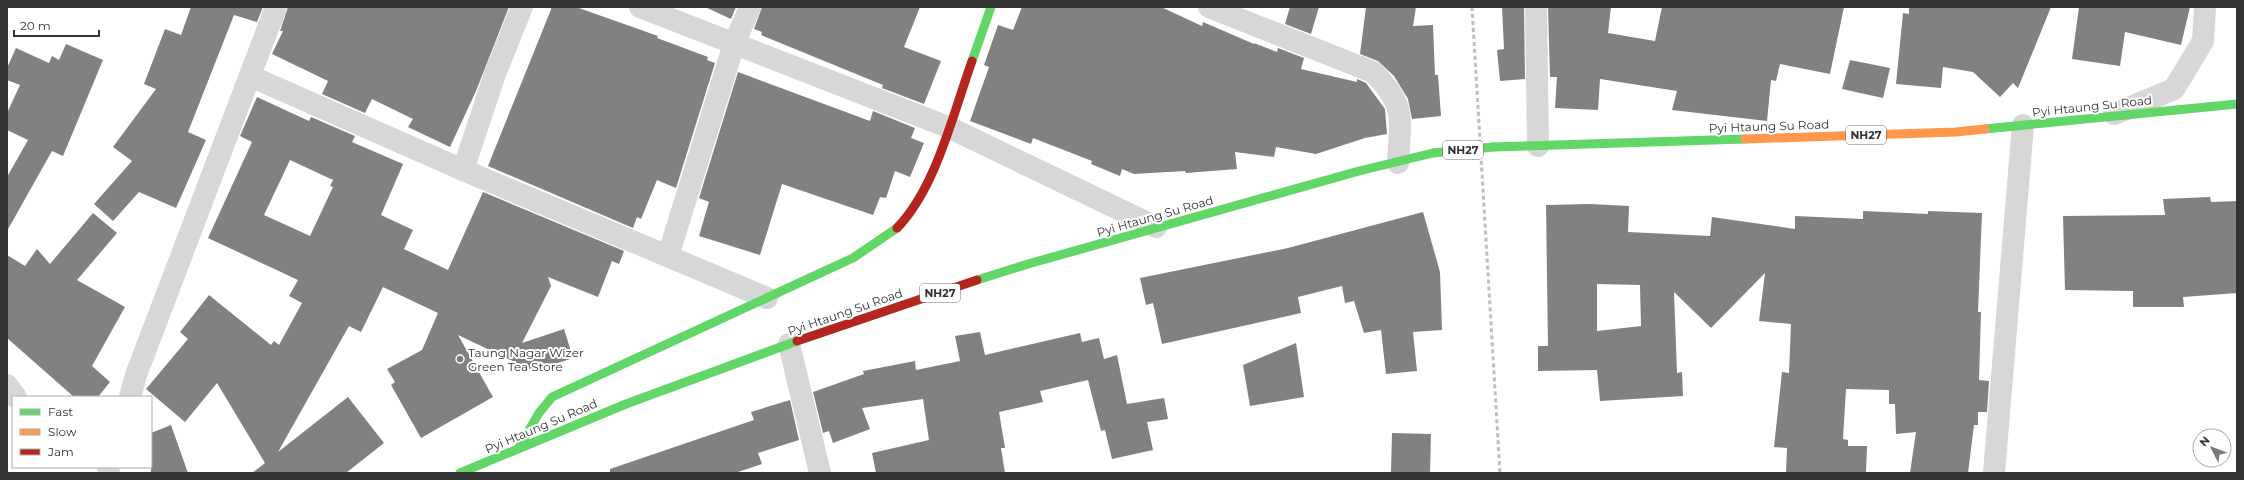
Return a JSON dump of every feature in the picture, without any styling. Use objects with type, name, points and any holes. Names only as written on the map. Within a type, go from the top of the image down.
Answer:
[{"type":"main road","points":[[518,449],[539,414],[552,397],[853,258],[891,235],[914,212],[928,186],[991,7]]},
{"type":"main road","name":"Pyi Htaung Su Road","points":[[460,473],[626,404],[837,326],[1028,264],[1156,227],[1433,153],[1493,147],[1956,132],[2237,104]]},
{"type":"street","points":[[130,396],[136,375],[276,7]]},
{"type":"street","points":[[463,170],[495,74],[522,7]]},
{"type":"street","points":[[640,7],[948,126],[1156,227]]},
{"type":"street","points":[[668,256],[734,44],[750,7]]},
{"type":"street","points":[[1209,7],[1373,72],[1390,89],[1400,112],[1398,163]]},
{"type":"street","points":[[1536,7],[1538,146]]},
{"type":"street","points":[[2106,117],[2174,89],[2202,41],[2206,7]]},
{"type":"street","points":[[250,76],[463,170],[767,298]]},
{"type":"street","points":[[1994,473],[2023,125]]},
{"type":"street","points":[[789,344],[820,473]]},
{"type":"street","points":[[7,385],[15,396]]},
{"type":"building","points":[[191,7],[263,7],[257,22],[234,15],[188,132],[206,140],[176,208],[139,192],[113,221],[94,204],[132,161],[113,147],[156,89],[144,84],[165,29],[181,35]]},
{"type":"building","points":[[288,7],[509,7],[476,91],[450,147],[408,127],[413,119],[372,99],[365,113],[322,94],[328,81],[272,54],[283,31],[280,31]]},
{"type":"building","points":[[552,7],[576,7],[658,36],[657,38],[708,57],[707,60],[715,63],[676,188],[657,180],[641,219],[637,217],[633,228],[488,166]]},
{"type":"building","points":[[705,7],[736,7],[731,19]]},
{"type":"building","points":[[762,7],[920,7],[904,47],[941,61],[924,104],[882,88],[883,85],[761,35],[762,32],[754,29]]},
{"type":"building","points":[[1022,7],[1161,7],[1202,26],[1203,22],[1254,44],[1277,52],[1278,48],[1304,58],[1301,69],[1357,82],[1357,79],[1366,83],[1385,109],[1387,134],[1365,138],[1316,154],[1276,147],[1274,157],[1235,152],[1237,169],[1186,173],[1185,171],[1134,174],[1122,169],[1120,176],[1091,164],[1092,161],[1033,138],[1031,144],[970,121],[989,67],[984,65],[998,25],[1013,30]]},
{"type":"building","points":[[1290,7],[1319,7],[1311,34],[1285,24]]},
{"type":"building","points":[[1366,7],[1416,7],[1413,26],[1433,25],[1435,75],[1438,75],[1441,116],[1412,119],[1408,99],[1394,76],[1378,61],[1360,54]]},
{"type":"building","points":[[1502,7],[1524,7],[1525,79],[1500,81],[1497,50],[1504,49]]},
{"type":"building","points":[[1548,7],[1611,7],[1608,33],[1655,41],[1662,7],[1844,7],[1830,74],[1780,64],[1776,81],[1771,80],[1767,121],[1672,110],[1677,91],[1600,79],[1598,110],[1555,108],[1557,77],[1550,77]]},
{"type":"building","points":[[1909,7],[2051,7],[2018,88],[2013,83],[2000,97],[1973,72],[1943,67],[1941,88],[1896,84],[1903,13],[1909,14]]},
{"type":"building","points":[[2079,7],[2190,7],[2181,45],[2125,32],[2120,66],[2072,59]]},
{"type":"building","points":[[66,44],[103,60],[63,156],[52,151],[7,231],[7,177],[28,140],[7,130],[7,113],[20,85],[7,80],[7,68],[16,48],[49,63],[52,56],[59,60]]},
{"type":"building","points":[[1850,60],[1890,68],[1883,98],[1842,89]]},
{"type":"building","points":[[738,72],[870,121],[873,111],[915,128],[911,138],[924,143],[910,177],[895,171],[886,198],[880,197],[873,215],[782,184],[760,255],[699,236],[709,202],[699,198]]},
{"type":"building","points":[[257,97],[309,121],[311,117],[355,136],[352,142],[403,164],[381,215],[413,230],[404,249],[448,270],[483,192],[624,251],[619,264],[612,261],[598,297],[548,277],[551,286],[522,343],[564,329],[573,358],[534,371],[458,335],[493,397],[421,438],[391,385],[395,382],[387,369],[422,350],[438,313],[383,287],[361,332],[349,326],[278,452],[348,397],[384,443],[346,473],[252,473],[265,463],[217,383],[185,422],[146,389],[188,339],[180,332],[209,295],[271,345],[274,341],[279,345],[302,303],[289,296],[298,280],[208,238],[252,142],[240,136]],"holes":[[[290,160],[333,180],[330,186],[333,187],[310,236],[264,215]]]},
{"type":"building","points":[[2210,197],[2211,202],[2237,201],[2237,293],[2183,297],[2184,307],[2133,307],[2133,291],[2065,290],[2063,216],[2165,215],[2163,199]]},
{"type":"building","points":[[1590,204],[1629,206],[1628,232],[1710,236],[1712,217],[1795,229],[1795,216],[1863,219],[1863,211],[1928,214],[1928,211],[1982,213],[1978,312],[1981,312],[1979,380],[1989,381],[1987,412],[1978,412],[1978,425],[1974,425],[1968,473],[1910,473],[1916,432],[1896,434],[1895,404],[1889,404],[1889,390],[1846,389],[1843,439],[1848,440],[1848,446],[1867,446],[1866,473],[1786,473],[1787,448],[1774,447],[1782,372],[1789,373],[1791,324],[1759,321],[1765,273],[1711,328],[1674,292],[1677,373],[1682,372],[1683,396],[1600,401],[1597,370],[1538,371],[1538,346],[1548,346],[1546,205]],"holes":[[[1597,284],[1640,285],[1641,326],[1597,331]]]},
{"type":"building","points":[[1423,212],[1440,272],[1442,330],[1413,332],[1417,371],[1386,374],[1381,330],[1364,333],[1354,301],[1345,303],[1342,286],[1298,297],[1301,313],[1162,344],[1153,303],[1146,305],[1140,278],[1288,248]]},
{"type":"building","points":[[93,213],[117,233],[77,280],[125,307],[92,366],[110,382],[99,396],[73,396],[7,338],[7,255],[25,266],[37,249],[50,264]]},
{"type":"building","points":[[980,332],[985,355],[1080,333],[1082,342],[1099,338],[1104,359],[1117,355],[1127,404],[1164,398],[1168,419],[1147,422],[1153,450],[1112,459],[1105,430],[1101,431],[1088,380],[1040,391],[1043,402],[999,412],[1005,448],[1001,448],[1005,473],[876,473],[872,453],[929,440],[923,399],[862,408],[870,429],[833,443],[829,431],[823,433],[813,392],[864,374],[863,371],[915,361],[916,370],[960,361],[955,336]]},
{"type":"building","points":[[1296,343],[1304,397],[1250,406],[1243,365]]},
{"type":"building","points":[[790,400],[799,440],[758,453],[762,464],[735,473],[610,473],[610,469],[754,420],[751,412]]},
{"type":"building","points":[[171,425],[188,473],[151,473],[152,433]]},
{"type":"building","points":[[1392,433],[1431,434],[1430,473],[1391,472]]},
{"type":"railway","points":[[1472,7],[1500,473]]},
{"type":"traffic: fast","points":[[972,61],[991,7]]},
{"type":"traffic: fast","points":[[1985,129],[2237,104]]},
{"type":"traffic: fast","points":[[1493,147],[1745,139]]},
{"type":"traffic: fast","points":[[1433,153],[1493,147]]},
{"type":"traffic: fast","points":[[977,280],[1028,264],[1359,171],[1433,153]]},
{"type":"traffic: fast","points":[[518,449],[539,413],[552,397],[853,258],[897,228]]},
{"type":"traffic: fast","points":[[460,473],[626,404],[797,341]]},
{"type":"traffic: slow","points":[[1745,139],[1956,132],[1985,129]]},
{"type":"traffic: jam","points":[[897,228],[911,212],[933,172],[972,61]]},
{"type":"traffic: jam","points":[[797,341],[977,280]]},
{"type":"place","name":"Taung Nagar Wizer Green Tea Store","points":[[460,359]]}]
